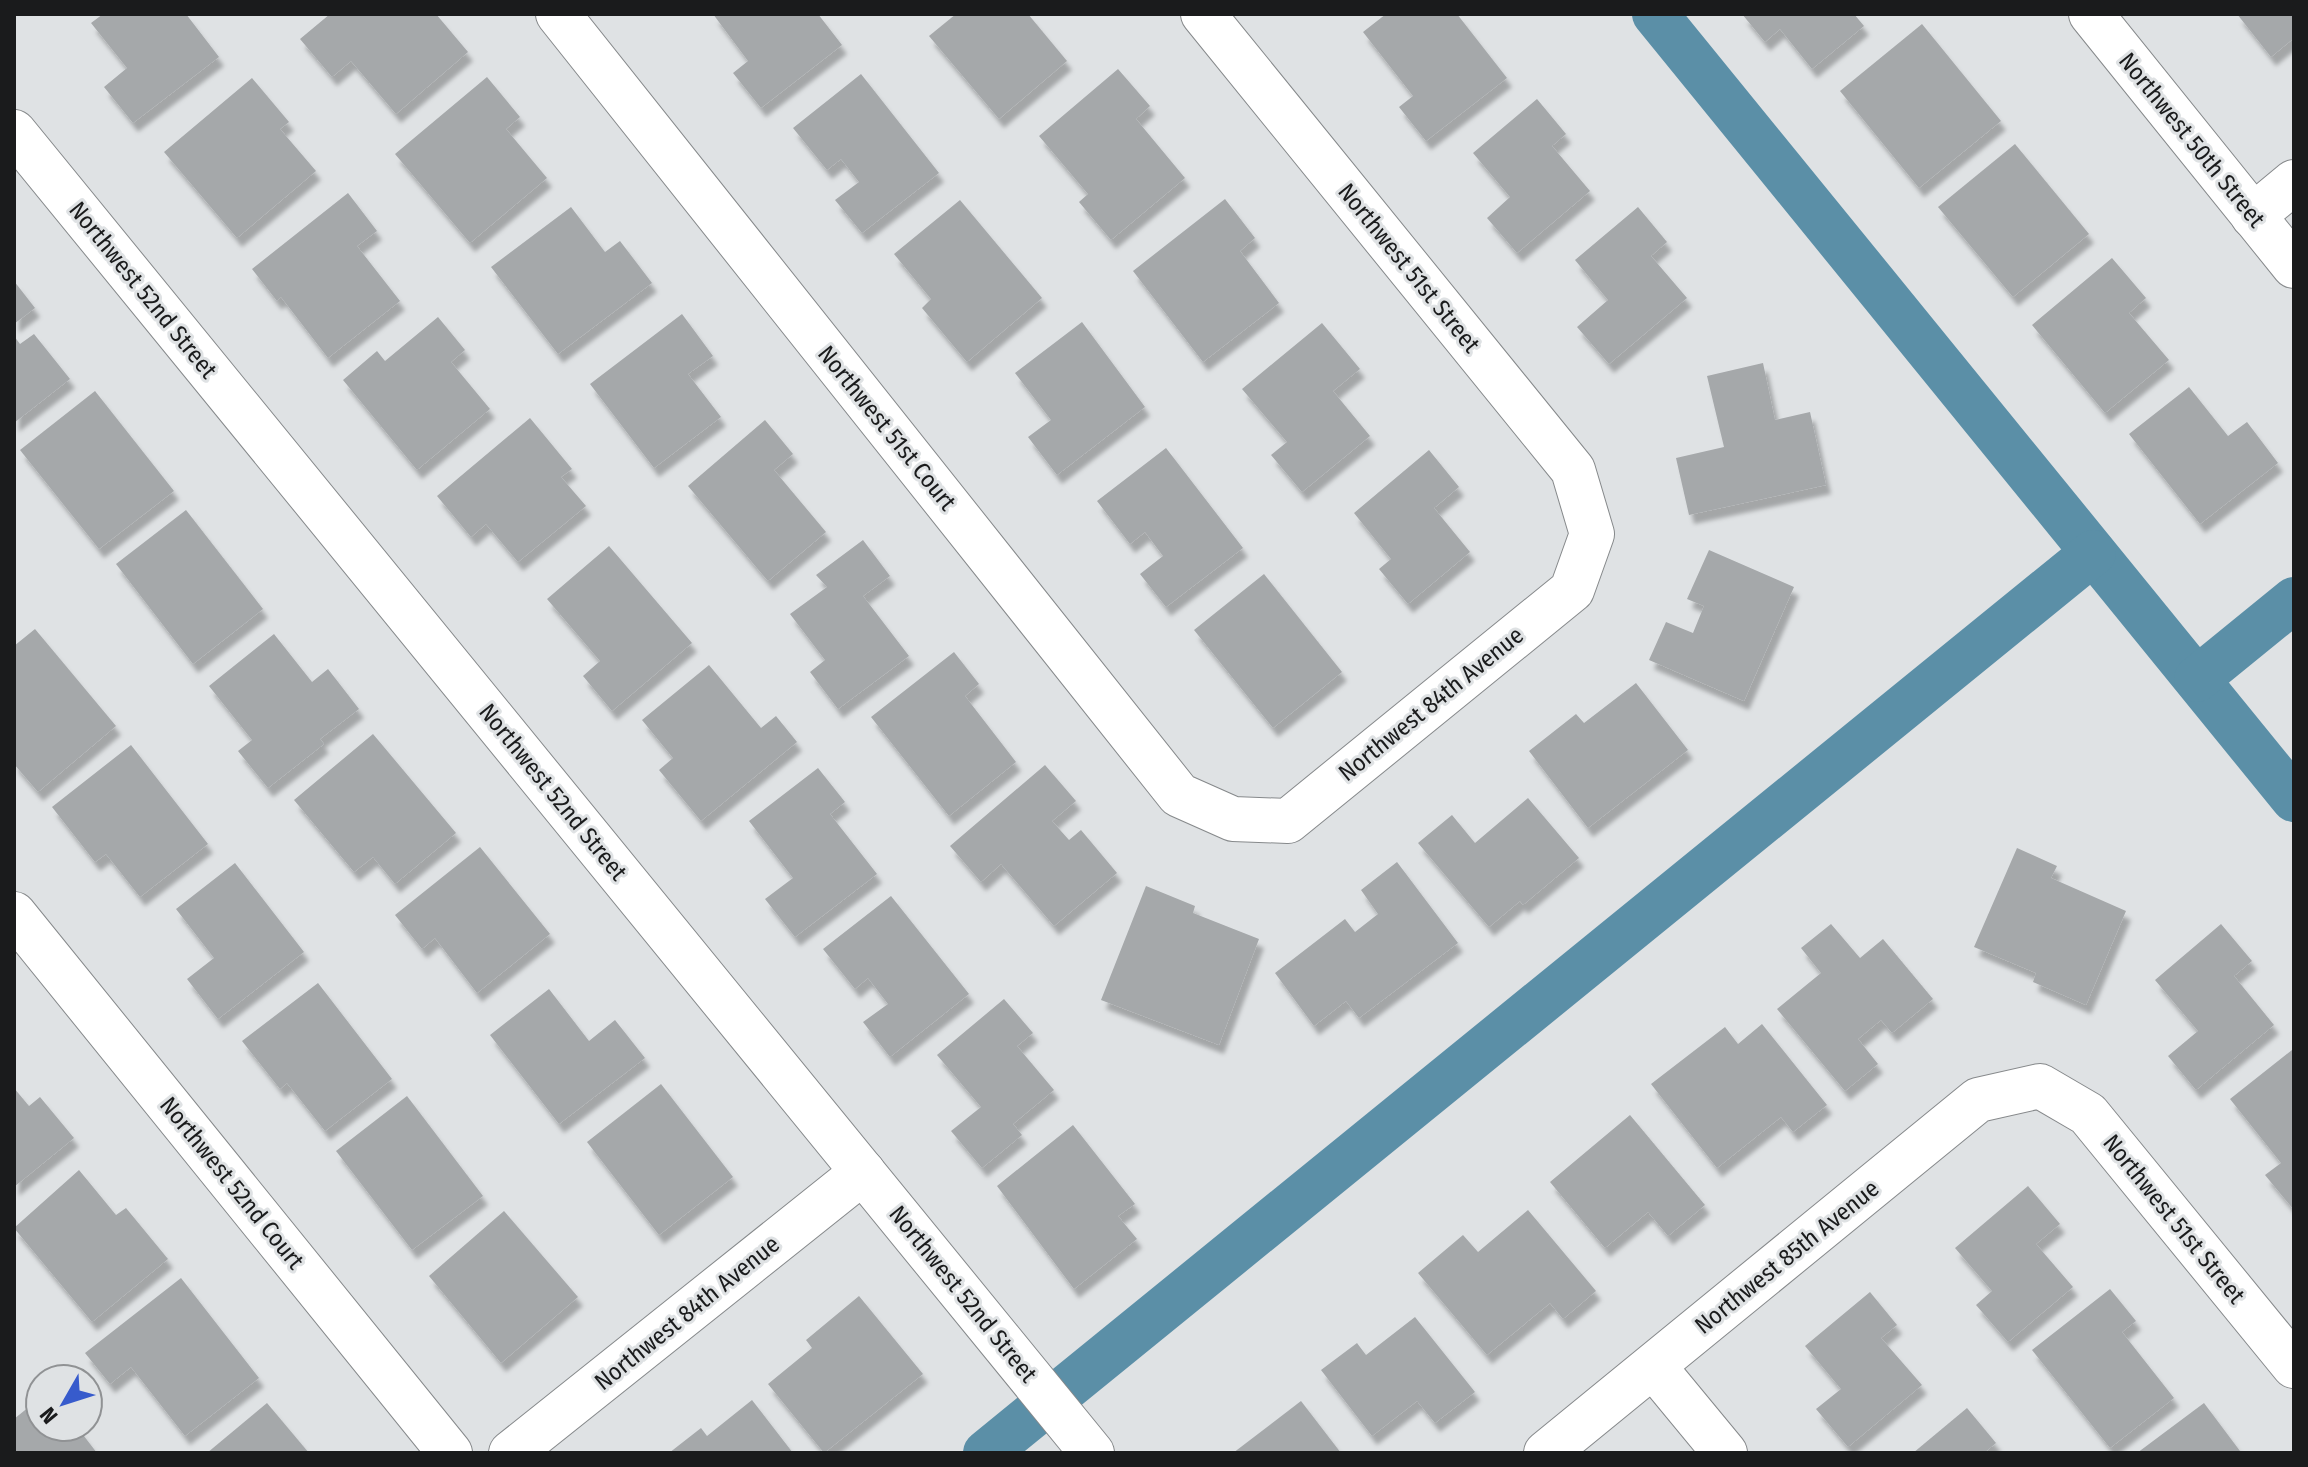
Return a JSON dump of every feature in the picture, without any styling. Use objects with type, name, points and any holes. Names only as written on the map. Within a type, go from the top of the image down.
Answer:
[{"type":"street","name":"Northwest 51st Court","points":[[558,14],[1179,795],[1233,819]]},
{"type":"street","name":"Northwest 51st Street","points":[[1203,14],[1573,470],[1592,534]]},
{"type":"street","name":"Northwest 50th Street","points":[[2091,14],[2294,266]]},
{"type":"street","name":"Northwest 52nd Street","points":[[14,132],[1085,1444]]},
{"type":"street","points":[[2253,216],[2294,182]]},
{"type":"street","name":"Northwest 84th Avenue","points":[[1233,819],[1288,821],[1572,590],[1592,534]]},
{"type":"street","name":"Northwest 52nd Court","points":[[14,914],[450,1453]]},
{"type":"street","name":"Northwest 51st Street","points":[[2040,1086],[2088,1114],[2294,1366]]},
{"type":"street","name":"Northwest 85th Avenue","points":[[1546,1453],[1978,1100],[2040,1086]]},
{"type":"street","name":"Northwest 84th Avenue","points":[[511,1453],[863,1172]]},
{"type":"street","points":[[1654,1367],[1725,1453]]},
{"type":"building","points":[[103,14],[186,14],[219,57],[133,123],[104,87],[127,68],[91,23]]},
{"type":"building","points":[[330,14],[436,14],[468,52],[396,114],[351,61],[332,77],[300,39]]},
{"type":"building","points":[[713,14],[818,14],[842,45],[761,108],[733,73],[748,61]]},
{"type":"building","points":[[956,14],[1028,14],[1067,61],[999,119],[929,36]]},
{"type":"building","points":[[1386,14],[1457,14],[1507,78],[1426,141],[1399,107],[1413,96],[1363,32]]},
{"type":"building","points":[[1742,14],[1854,14],[1864,26],[1812,69],[1780,29],[1765,42]]},
{"type":"building","points":[[2237,14],[2294,14],[2294,38],[2271,57]]},
{"type":"building","points":[[1922,24],[2001,121],[1919,188],[1840,91]]},
{"type":"building","points":[[1118,69],[1150,106],[1136,119],[1185,178],[1111,240],[1079,202],[1088,194],[1039,136]]},
{"type":"building","points":[[861,74],[939,173],[862,233],[835,200],[859,182],[841,159],[827,170],[793,128]]},
{"type":"building","points":[[487,77],[520,117],[506,129],[547,178],[470,243],[395,154]]},
{"type":"building","points":[[252,78],[289,122],[280,129],[316,171],[237,238],[164,152]]},
{"type":"building","points":[[1537,99],[1566,134],[1552,146],[1590,191],[1517,253],[1487,218],[1510,197],[1473,153]]},
{"type":"building","points":[[2015,144],[2089,234],[2013,297],[1938,207]]},
{"type":"building","points":[[348,193],[377,231],[357,246],[400,301],[328,358],[281,297],[277,301],[252,269]]},
{"type":"building","points":[[1225,199],[1255,238],[1240,251],[1279,303],[1203,362],[1133,271]]},
{"type":"building","points":[[960,200],[1042,298],[967,362],[922,308],[931,299],[894,254]]},
{"type":"building","points":[[571,207],[605,252],[620,241],[652,283],[558,354],[491,267]]},
{"type":"building","points":[[1638,207],[1667,242],[1651,256],[1687,298],[1609,364],[1577,327],[1608,300],[1575,260]]},
{"type":"building","points":[[2112,258],[2146,298],[2129,313],[2169,360],[2105,413],[2032,325]]},
{"type":"building","points":[[14,281],[35,308],[14,324]]},
{"type":"building","points":[[682,314],[713,356],[688,374],[721,417],[654,468],[590,384]]},
{"type":"building","points":[[438,317],[465,350],[451,362],[490,409],[417,470],[343,380],[377,351],[385,361]]},
{"type":"building","points":[[1082,322],[1145,407],[1057,475],[1028,437],[1051,420],[1015,373]]},
{"type":"building","points":[[1322,323],[1360,369],[1333,391],[1370,436],[1302,492],[1271,455],[1287,442],[1242,389]]},
{"type":"building","points":[[34,334],[70,379],[14,423],[14,336],[20,344]]},
{"type":"building","points":[[1763,363],[1775,420],[1810,412],[1826,485],[1689,515],[1676,458],[1724,447],[1707,376]]},
{"type":"building","points":[[2189,387],[2228,436],[2247,422],[2278,463],[2200,524],[2129,434]]},
{"type":"building","points":[[95,391],[174,491],[99,549],[20,450]]},
{"type":"building","points":[[530,418],[572,469],[561,477],[586,506],[518,562],[486,524],[471,537],[437,496]]},
{"type":"building","points":[[765,420],[793,454],[774,470],[826,532],[768,581],[688,486]]},
{"type":"building","points":[[1166,448],[1243,548],[1166,607],[1140,574],[1163,556],[1145,532],[1130,544],[1097,501]]},
{"type":"building","points":[[1429,450],[1459,487],[1434,508],[1470,552],[1408,604],[1379,569],[1391,559],[1354,513]]},
{"type":"building","points":[[186,510],[263,609],[193,664],[116,564]]},
{"type":"building","points":[[863,540],[890,576],[863,596],[909,656],[838,709],[810,672],[825,660],[790,614],[827,587],[816,575]]},
{"type":"building","points":[[609,546],[692,643],[612,711],[583,676],[600,661],[547,599]]},
{"type":"building","points":[[1709,550],[1794,587],[1744,701],[1649,660],[1666,622],[1693,633],[1704,606],[1687,599]]},
{"type":"building","points":[[1264,574],[1342,672],[1273,728],[1194,630]]},
{"type":"building","points":[[35,629],[116,726],[38,792],[14,764],[14,646]]},
{"type":"building","points":[[274,634],[312,682],[328,669],[359,709],[320,739],[324,744],[268,788],[238,751],[252,740],[209,686]]},
{"type":"building","points":[[954,652],[979,684],[965,696],[1016,762],[949,816],[871,717]]},
{"type":"building","points":[[709,665],[761,728],[776,716],[797,742],[701,821],[659,770],[673,758],[642,720]]},
{"type":"building","points":[[1636,683],[1688,750],[1588,828],[1529,751],[1576,714],[1584,723]]},
{"type":"building","points":[[373,734],[456,833],[395,884],[373,857],[354,872],[294,800]]},
{"type":"building","points":[[131,745],[208,844],[140,897],[106,854],[95,862],[52,807]]},
{"type":"building","points":[[1045,765],[1076,801],[1052,821],[1069,840],[1081,830],[1117,873],[1054,926],[1001,864],[981,882],[950,846]]},
{"type":"building","points":[[818,768],[845,802],[830,814],[877,874],[795,937],[765,899],[793,878],[749,821]]},
{"type":"building","points":[[1528,798],[1579,858],[1523,905],[1520,901],[1489,927],[1418,843],[1452,815],[1475,843]]},
{"type":"building","points":[[480,847],[550,934],[477,993],[435,938],[422,949],[395,915]]},
{"type":"building","points":[[2017,848],[2057,866],[2051,878],[2126,911],[2086,1005],[2033,982],[2036,973],[1974,947]]},
{"type":"building","points":[[1397,862],[1458,943],[1359,1018],[1346,1001],[1314,1026],[1275,973],[1345,919],[1355,932],[1378,914],[1361,890]]},
{"type":"building","points":[[235,863],[304,952],[218,1019],[187,979],[214,958],[176,909]]},
{"type":"building","points":[[1146,886],[1195,906],[1193,913],[1259,939],[1219,1045],[1101,1000]]},
{"type":"building","points":[[891,896],[969,994],[890,1057],[863,1022],[888,1004],[868,978],[855,989],[823,949]]},
{"type":"building","points":[[1831,924],[1860,958],[1883,939],[1933,999],[1892,1033],[1881,1020],[1858,1039],[1878,1064],[1845,1091],[1777,1009],[1821,973],[1801,948]]},
{"type":"building","points":[[2221,924],[2252,961],[2234,976],[2274,1025],[2196,1090],[2168,1056],[2198,1031],[2155,980]]},
{"type":"building","points":[[318,983],[392,1079],[325,1131],[287,1083],[280,1089],[242,1041]]},
{"type":"building","points":[[549,989],[589,1041],[615,1020],[645,1058],[559,1124],[490,1035]]},
{"type":"building","points":[[1004,999],[1033,1033],[1017,1046],[1054,1090],[1013,1124],[1022,1135],[982,1168],[951,1131],[981,1107],[937,1055]]},
{"type":"building","points":[[1762,1024],[1827,1105],[1793,1132],[1781,1117],[1717,1168],[1651,1084],[1725,1027],[1738,1044]]},
{"type":"building","points":[[2292,1050],[2294,1210],[2265,1175],[2281,1163],[2230,1099]]},
{"type":"building","points":[[661,1084],[733,1177],[659,1235],[587,1142]]},
{"type":"building","points":[[14,1088],[29,1106],[40,1097],[74,1138],[14,1187]]},
{"type":"building","points":[[407,1096],[483,1196],[412,1250],[336,1151]]},
{"type":"building","points":[[1630,1115],[1705,1205],[1668,1236],[1648,1212],[1605,1248],[1550,1182]]},
{"type":"building","points":[[1073,1125],[1135,1204],[1118,1216],[1137,1239],[1074,1289],[997,1186]]},
{"type":"building","points":[[79,1170],[116,1215],[126,1208],[168,1259],[92,1322],[14,1228]]},
{"type":"building","points":[[2028,1186],[2060,1224],[2036,1244],[2073,1287],[2008,1342],[1976,1305],[1992,1291],[1955,1248]]},
{"type":"building","points":[[1528,1210],[1596,1291],[1563,1319],[1550,1303],[1487,1355],[1418,1273],[1463,1235],[1478,1252]]},
{"type":"building","points":[[504,1211],[578,1297],[501,1363],[429,1276]]},
{"type":"building","points":[[181,1278],[259,1378],[185,1436],[131,1367],[110,1384],[104,1377],[104,1363],[93,1363],[85,1353]]},
{"type":"building","points":[[2110,1289],[2136,1321],[2122,1332],[2174,1398],[2110,1448],[2032,1350]]},
{"type":"building","points":[[1870,1292],[1897,1325],[1881,1338],[1922,1385],[1848,1447],[1816,1409],[1841,1389],[1805,1346]]},
{"type":"building","points":[[859,1296],[923,1374],[824,1453],[768,1384],[812,1348],[806,1340]]},
{"type":"building","points":[[1415,1317],[1475,1392],[1435,1423],[1417,1401],[1372,1436],[1321,1370],[1357,1343],[1366,1355]]},
{"type":"building","points":[[752,1400],[793,1453],[669,1453],[701,1428],[707,1436]]},
{"type":"building","points":[[1301,1401],[1341,1453],[1233,1453]]},
{"type":"building","points":[[267,1403],[309,1453],[207,1453]]},
{"type":"building","points":[[2204,1403],[2240,1451],[2137,1453]]},
{"type":"building","points":[[1967,1408],[1996,1443],[1984,1453],[1913,1453]]},
{"type":"building","points":[[24,1411],[24,1443],[89,1443],[97,1453],[14,1453],[14,1419]]},
{"type":"waterway","points":[[1655,14],[2294,799]]},
{"type":"waterway","points":[[986,1453],[2093,553]]},
{"type":"waterway","points":[[2197,679],[2294,600]]}]
